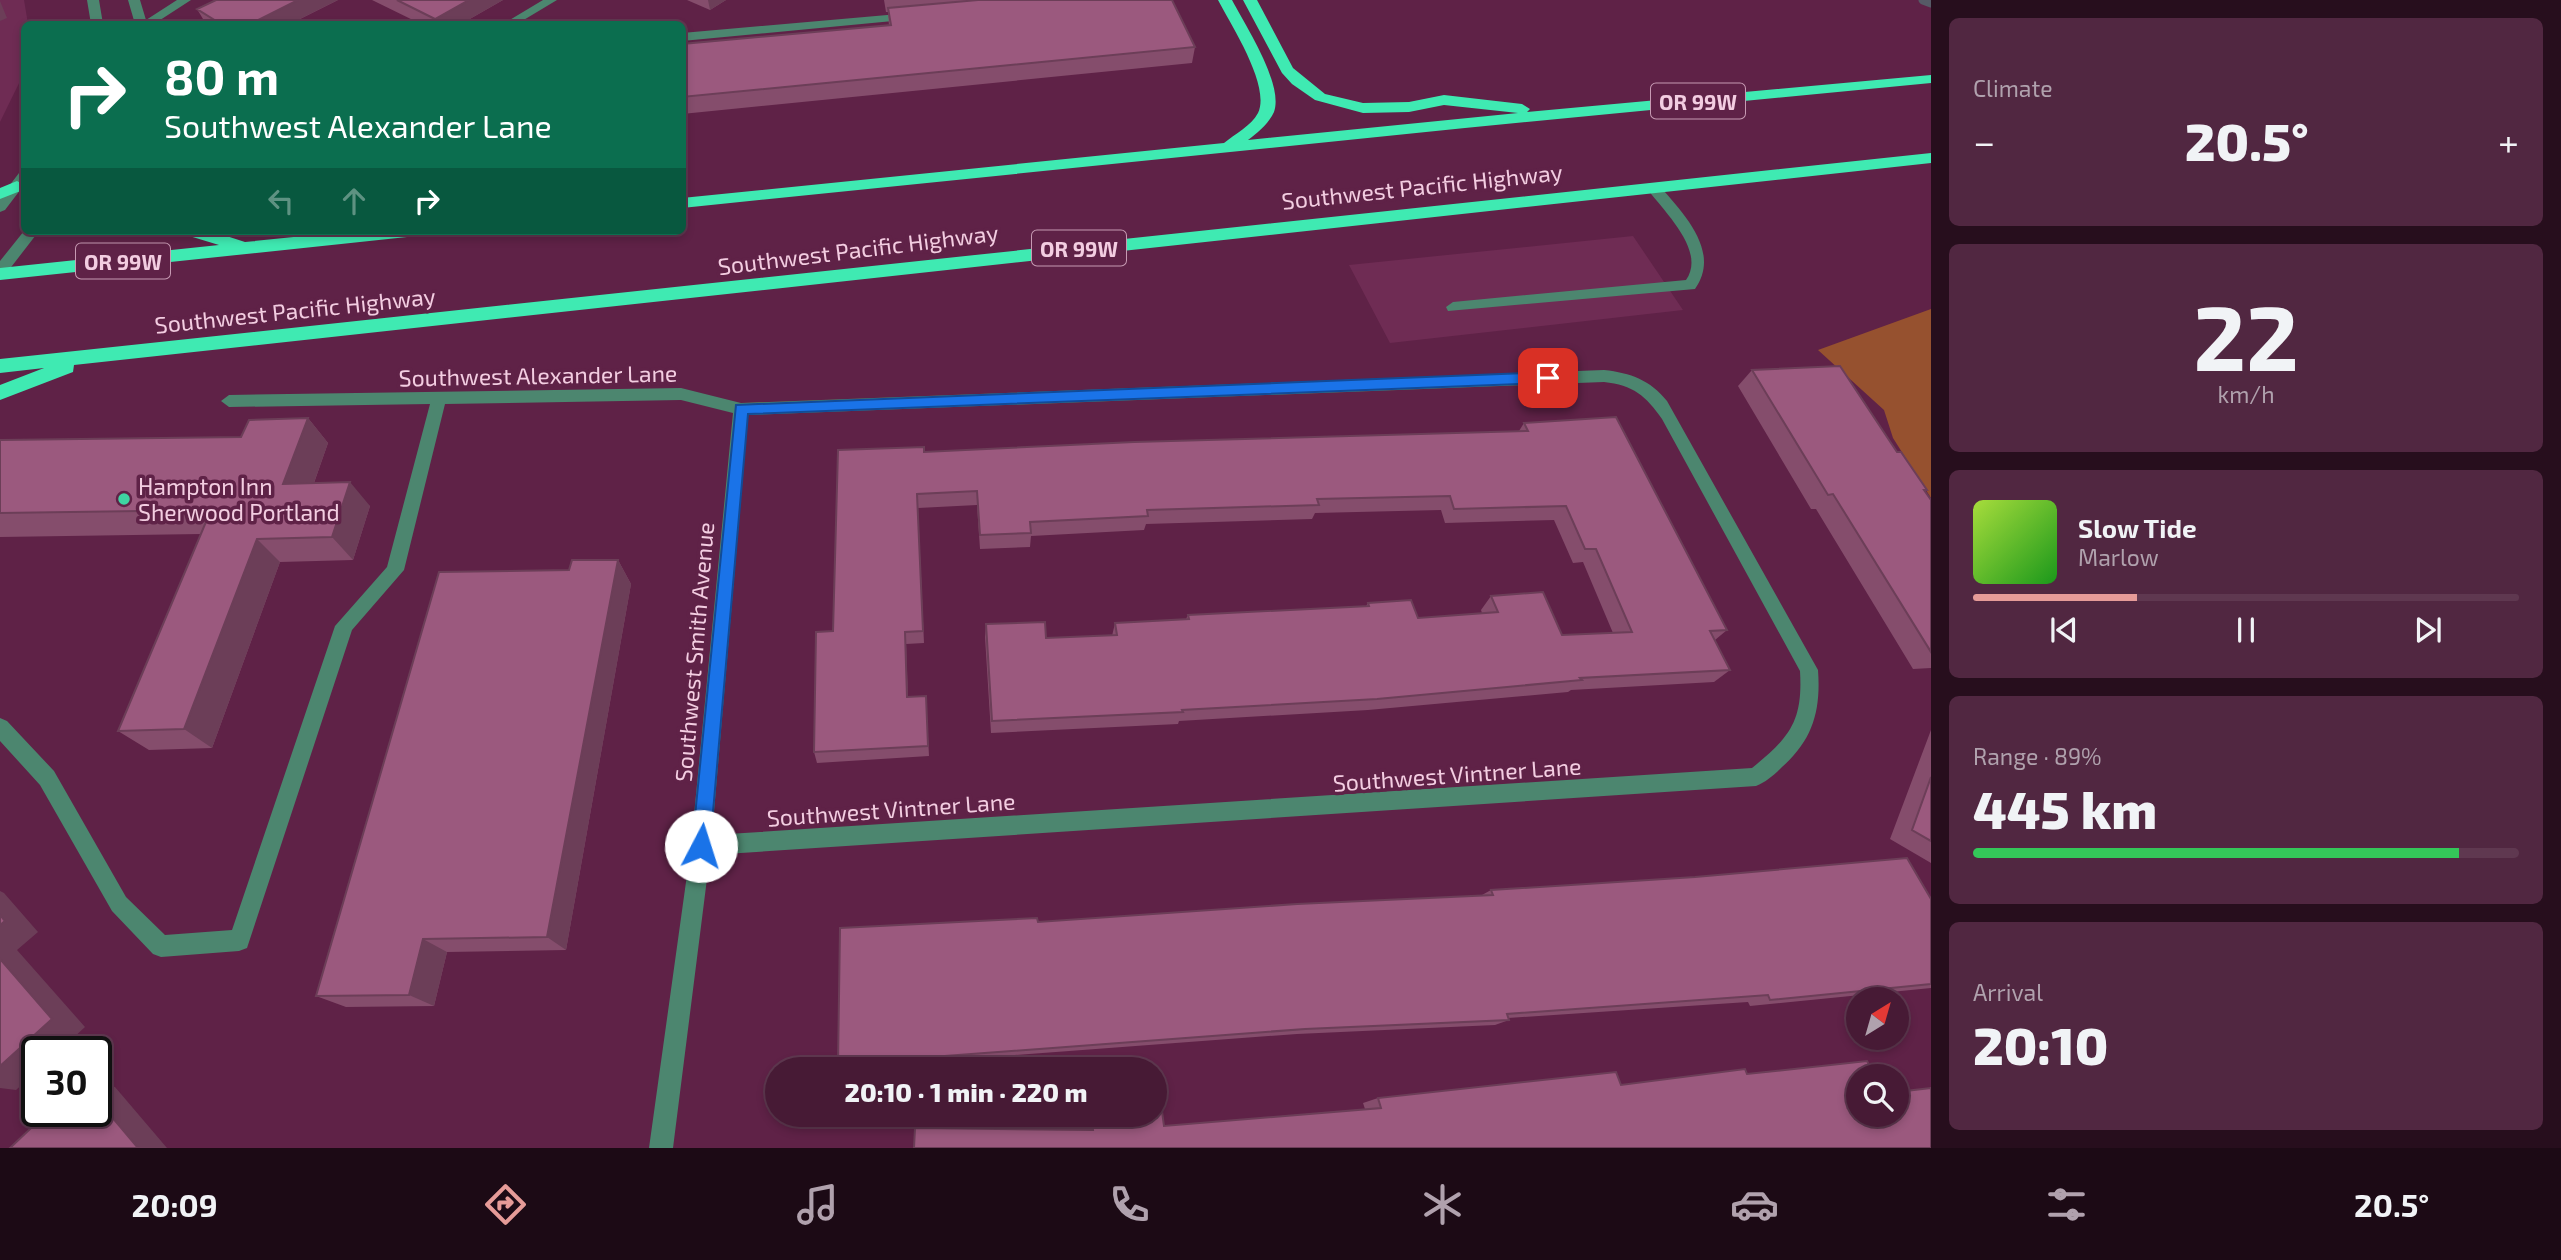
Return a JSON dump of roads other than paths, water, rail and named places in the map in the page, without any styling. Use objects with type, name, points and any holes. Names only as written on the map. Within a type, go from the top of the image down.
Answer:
[{"type":"highway","points":[[1225,0],[1265,80],[1269,104],[1266,114],[1253,129],[1228,147]]},
{"type":"highway","points":[[1250,0],[1287,70],[1297,81],[1320,97],[1363,108],[1409,107],[1444,100],[1569,114]]},
{"type":"highway","name":"OR 99W","points":[[686,203],[1931,79]]},
{"type":"highway","name":"Southwest Pacific Highway","points":[[0,366],[1931,158]]},
{"type":"highway","points":[[0,194],[21,181]]},
{"type":"highway","points":[[205,235],[247,248]]},
{"type":"highway","name":"OR 99W","points":[[0,273],[369,235]]},
{"type":"highway","points":[[0,393],[98,356]]},
{"type":"street","points":[[93,0],[96,21]]},
{"type":"street","points":[[134,0],[140,21]]},
{"type":"street","points":[[152,21],[185,0]]},
{"type":"street","points":[[514,21],[551,0]]},
{"type":"street","points":[[686,37],[929,15]]},
{"type":"street","points":[[0,207],[21,181]]},
{"type":"street","points":[[1453,307],[1690,285],[1698,272],[1698,256],[1681,221],[1653,187]]},
{"type":"street","points":[[0,273],[29,235]]},
{"type":"street","name":"Southwest Alexander Lane","points":[[229,401],[681,394],[741,409],[1604,376],[1625,378],[1643,384]]},
{"type":"street","name":"Southwest Vintner Lane","points":[[701,846],[1756,777],[1787,752],[1805,726],[1812,697],[1809,670],[1668,415],[1655,395],[1643,384]]},
{"type":"street","points":[[0,727],[47,778],[119,904],[161,946],[239,940],[344,625],[395,570],[439,398]]},
{"type":"street","name":"Southwest Smith Avenue","points":[[661,1148],[701,846],[741,409]]},
{"type":"waterway","points":[[1923,0],[1931,3]]},
{"type":"place","name":"Hampton Inn Sherwood Portland","points":[[124,499]]}]
